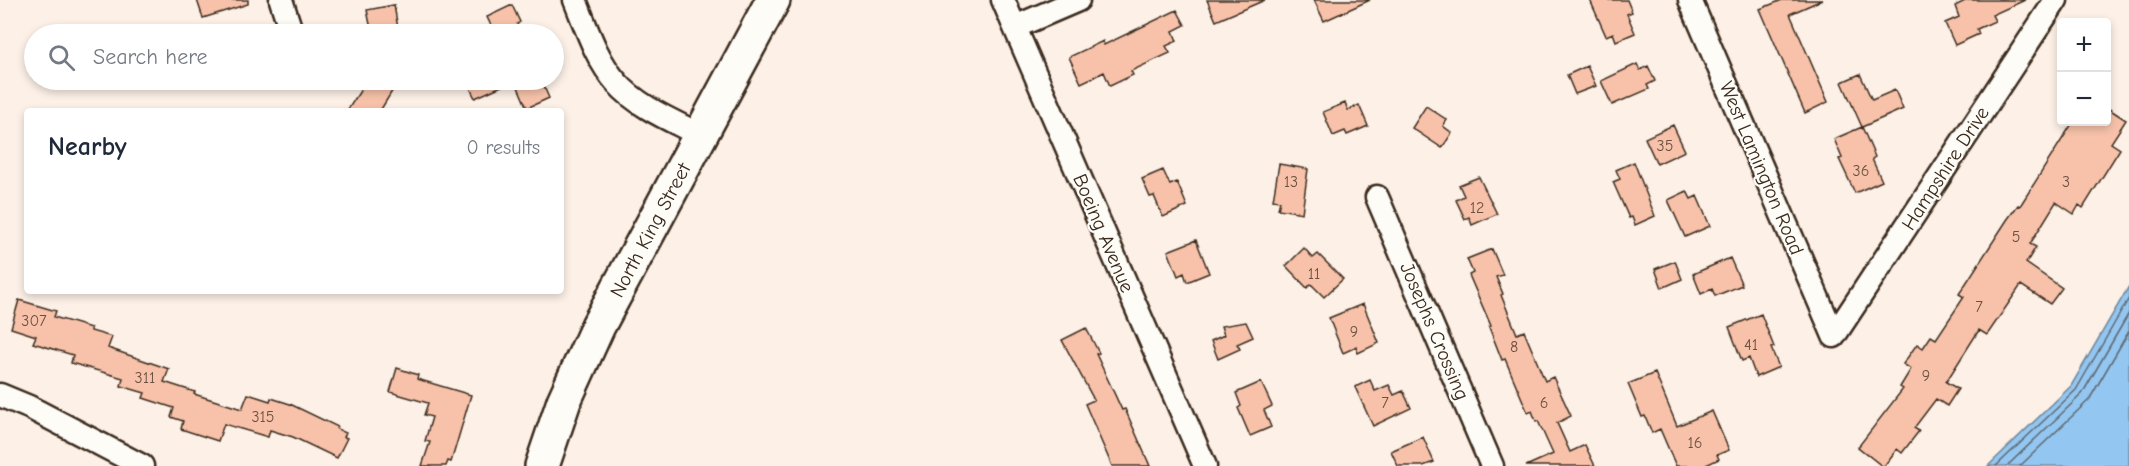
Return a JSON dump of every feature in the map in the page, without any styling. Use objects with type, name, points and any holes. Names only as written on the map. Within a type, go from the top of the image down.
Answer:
[{"type":"main road","name":"North King Street","points":[[542,466],[564,401],[589,346],[773,0]]},
{"type":"street","points":[[281,0],[289,24]]},
{"type":"street","points":[[575,0],[617,84],[646,106],[700,135]]},
{"type":"street","name":"Boeing Avenue","points":[[1003,0],[1205,466]]},
{"type":"street","points":[[1015,27],[1078,0]]},
{"type":"street","name":"West Lamington Road","points":[[1690,0],[1834,336]]},
{"type":"street","name":"Hampshire Drive","points":[[1834,336],[2056,0]]},
{"type":"street","name":"Josephs Crossing","points":[[1377,197],[1492,466]]},
{"type":"street","points":[[0,395],[29,407],[142,466]]},
{"type":"water","points":[[2129,286],[2129,466],[1988,466],[2071,386]]},
{"type":"building","points":[[197,0],[248,0],[248,4],[203,18]]},
{"type":"building","points":[[1207,0],[1265,0],[1216,21]]},
{"type":"building","points":[[1314,0],[1370,0],[1324,21]]},
{"type":"building","points":[[1590,0],[1627,0],[1632,12],[1627,14],[1635,33],[1616,41],[1613,33],[1606,36]]},
{"type":"building","points":[[1782,0],[1822,0],[1790,14],[1828,102],[1805,113],[1760,9]]},
{"type":"building","points":[[1967,0],[2025,0],[1992,15],[1995,21],[1977,29],[1979,34],[1955,45],[1945,23],[1959,17],[1955,6]]},
{"type":"building","points":[[394,5],[397,24],[370,24],[367,10]]},
{"type":"building","points":[[512,5],[520,22],[490,24],[487,17]]},
{"type":"building","points":[[1177,10],[1185,25],[1173,31],[1177,41],[1166,46],[1170,53],[1131,71],[1133,75],[1110,86],[1104,72],[1081,83],[1069,57],[1103,41],[1104,45]]},
{"type":"building","points":[[1637,64],[1640,70],[1648,66],[1655,81],[1647,85],[1649,89],[1612,105],[1601,81]]},
{"type":"building","points":[[1587,66],[1596,86],[1575,94],[1567,75]]},
{"type":"building","points":[[1860,74],[1872,100],[1895,90],[1903,109],[1862,127],[1842,82]]},
{"type":"building","points":[[361,90],[393,90],[382,108],[349,108]]},
{"type":"building","points":[[471,90],[493,90],[475,98]]},
{"type":"building","points":[[519,90],[545,90],[549,98],[527,108]]},
{"type":"building","points":[[1345,103],[1348,110],[1359,105],[1368,126],[1347,135],[1345,131],[1333,136],[1323,112]]},
{"type":"building","points":[[1426,106],[1447,120],[1443,126],[1452,133],[1442,148],[1412,128]]},
{"type":"building","points":[[2111,110],[2126,120],[2111,143],[2120,149],[2083,208],[2079,205],[2074,214],[2056,202],[2030,244],[2036,247],[2026,263],[2062,288],[2050,304],[2021,285],[1987,335],[1979,330],[1946,382],[1958,389],[1947,406],[1936,399],[1914,428],[1919,431],[1902,453],[1897,449],[1882,466],[1858,447],[1903,389],[1900,387],[1911,369],[1903,364],[1917,344],[1923,348],[1931,336],[1936,339],[1964,297],[1959,294],[2007,220],[2018,205],[2020,206],[2070,126],[2111,126]]},
{"type":"building","points":[[1673,125],[1685,151],[1657,164],[1645,138]]},
{"type":"building","points":[[1862,127],[1882,181],[1855,193],[1839,159],[1842,158],[1834,139]]},
{"type":"building","points":[[1634,162],[1655,216],[1635,225],[1632,217],[1629,218],[1613,182],[1620,179],[1616,170]]},
{"type":"building","points":[[1279,164],[1308,169],[1302,213],[1278,209],[1280,201],[1273,200]]},
{"type":"building","points":[[1163,170],[1170,185],[1177,182],[1187,206],[1163,217],[1154,196],[1150,197],[1142,179]]},
{"type":"building","points":[[1479,177],[1497,214],[1472,225],[1469,217],[1465,219],[1456,200],[1464,196],[1459,185]]},
{"type":"building","points":[[1687,191],[1691,199],[1697,196],[1710,226],[1685,237],[1668,200]]},
{"type":"building","points":[[1196,240],[1209,273],[1187,282],[1184,273],[1178,276],[1168,251]]},
{"type":"building","points":[[1304,248],[1313,258],[1318,254],[1343,279],[1324,297],[1311,284],[1307,288],[1286,266]]},
{"type":"building","points":[[1492,249],[1503,275],[1496,277],[1503,294],[1501,295],[1517,334],[1524,331],[1545,381],[1553,377],[1571,416],[1557,423],[1570,452],[1585,445],[1595,466],[1526,466],[1553,454],[1532,411],[1528,413],[1505,359],[1502,360],[1489,327],[1491,326],[1469,275],[1473,273],[1467,259]]},
{"type":"building","points":[[1730,258],[1742,285],[1715,296],[1712,289],[1701,294],[1693,274]]},
{"type":"building","points":[[1675,261],[1682,279],[1662,288],[1655,269]]},
{"type":"building","points":[[19,300],[56,311],[54,317],[112,337],[108,348],[169,369],[164,382],[242,409],[248,394],[270,401],[271,398],[290,404],[338,427],[337,429],[346,433],[344,437],[347,438],[337,458],[293,437],[270,430],[268,437],[224,424],[218,441],[181,429],[183,421],[171,417],[174,408],[143,398],[145,393],[121,386],[123,378],[71,363],[73,355],[33,343],[36,336],[11,328]]},
{"type":"building","points":[[1363,304],[1379,343],[1358,353],[1356,347],[1343,353],[1329,318]]},
{"type":"building","points":[[1761,314],[1779,367],[1756,377],[1749,358],[1742,361],[1729,327]]},
{"type":"building","points":[[1246,322],[1253,337],[1237,344],[1240,349],[1218,359],[1211,341],[1224,335],[1221,326]]},
{"type":"building","points":[[1086,328],[1099,353],[1096,354],[1122,410],[1125,409],[1150,466],[1112,466],[1085,404],[1094,400],[1062,340]]},
{"type":"building","points":[[397,368],[418,375],[417,379],[471,395],[451,462],[448,461],[446,466],[422,466],[430,442],[425,441],[432,417],[424,415],[428,403],[390,392]]},
{"type":"building","points":[[1655,373],[1677,426],[1712,411],[1729,450],[1717,455],[1719,459],[1704,466],[1676,466],[1660,429],[1652,433],[1645,416],[1642,417],[1628,384]]},
{"type":"building","points":[[1370,380],[1375,391],[1389,385],[1394,395],[1403,391],[1411,408],[1373,426],[1355,387]]},
{"type":"building","points":[[1261,382],[1272,406],[1264,410],[1271,427],[1250,436],[1238,408],[1241,406],[1236,393]]},
{"type":"building","points":[[1423,437],[1434,462],[1423,466],[1398,466],[1391,451]]}]
